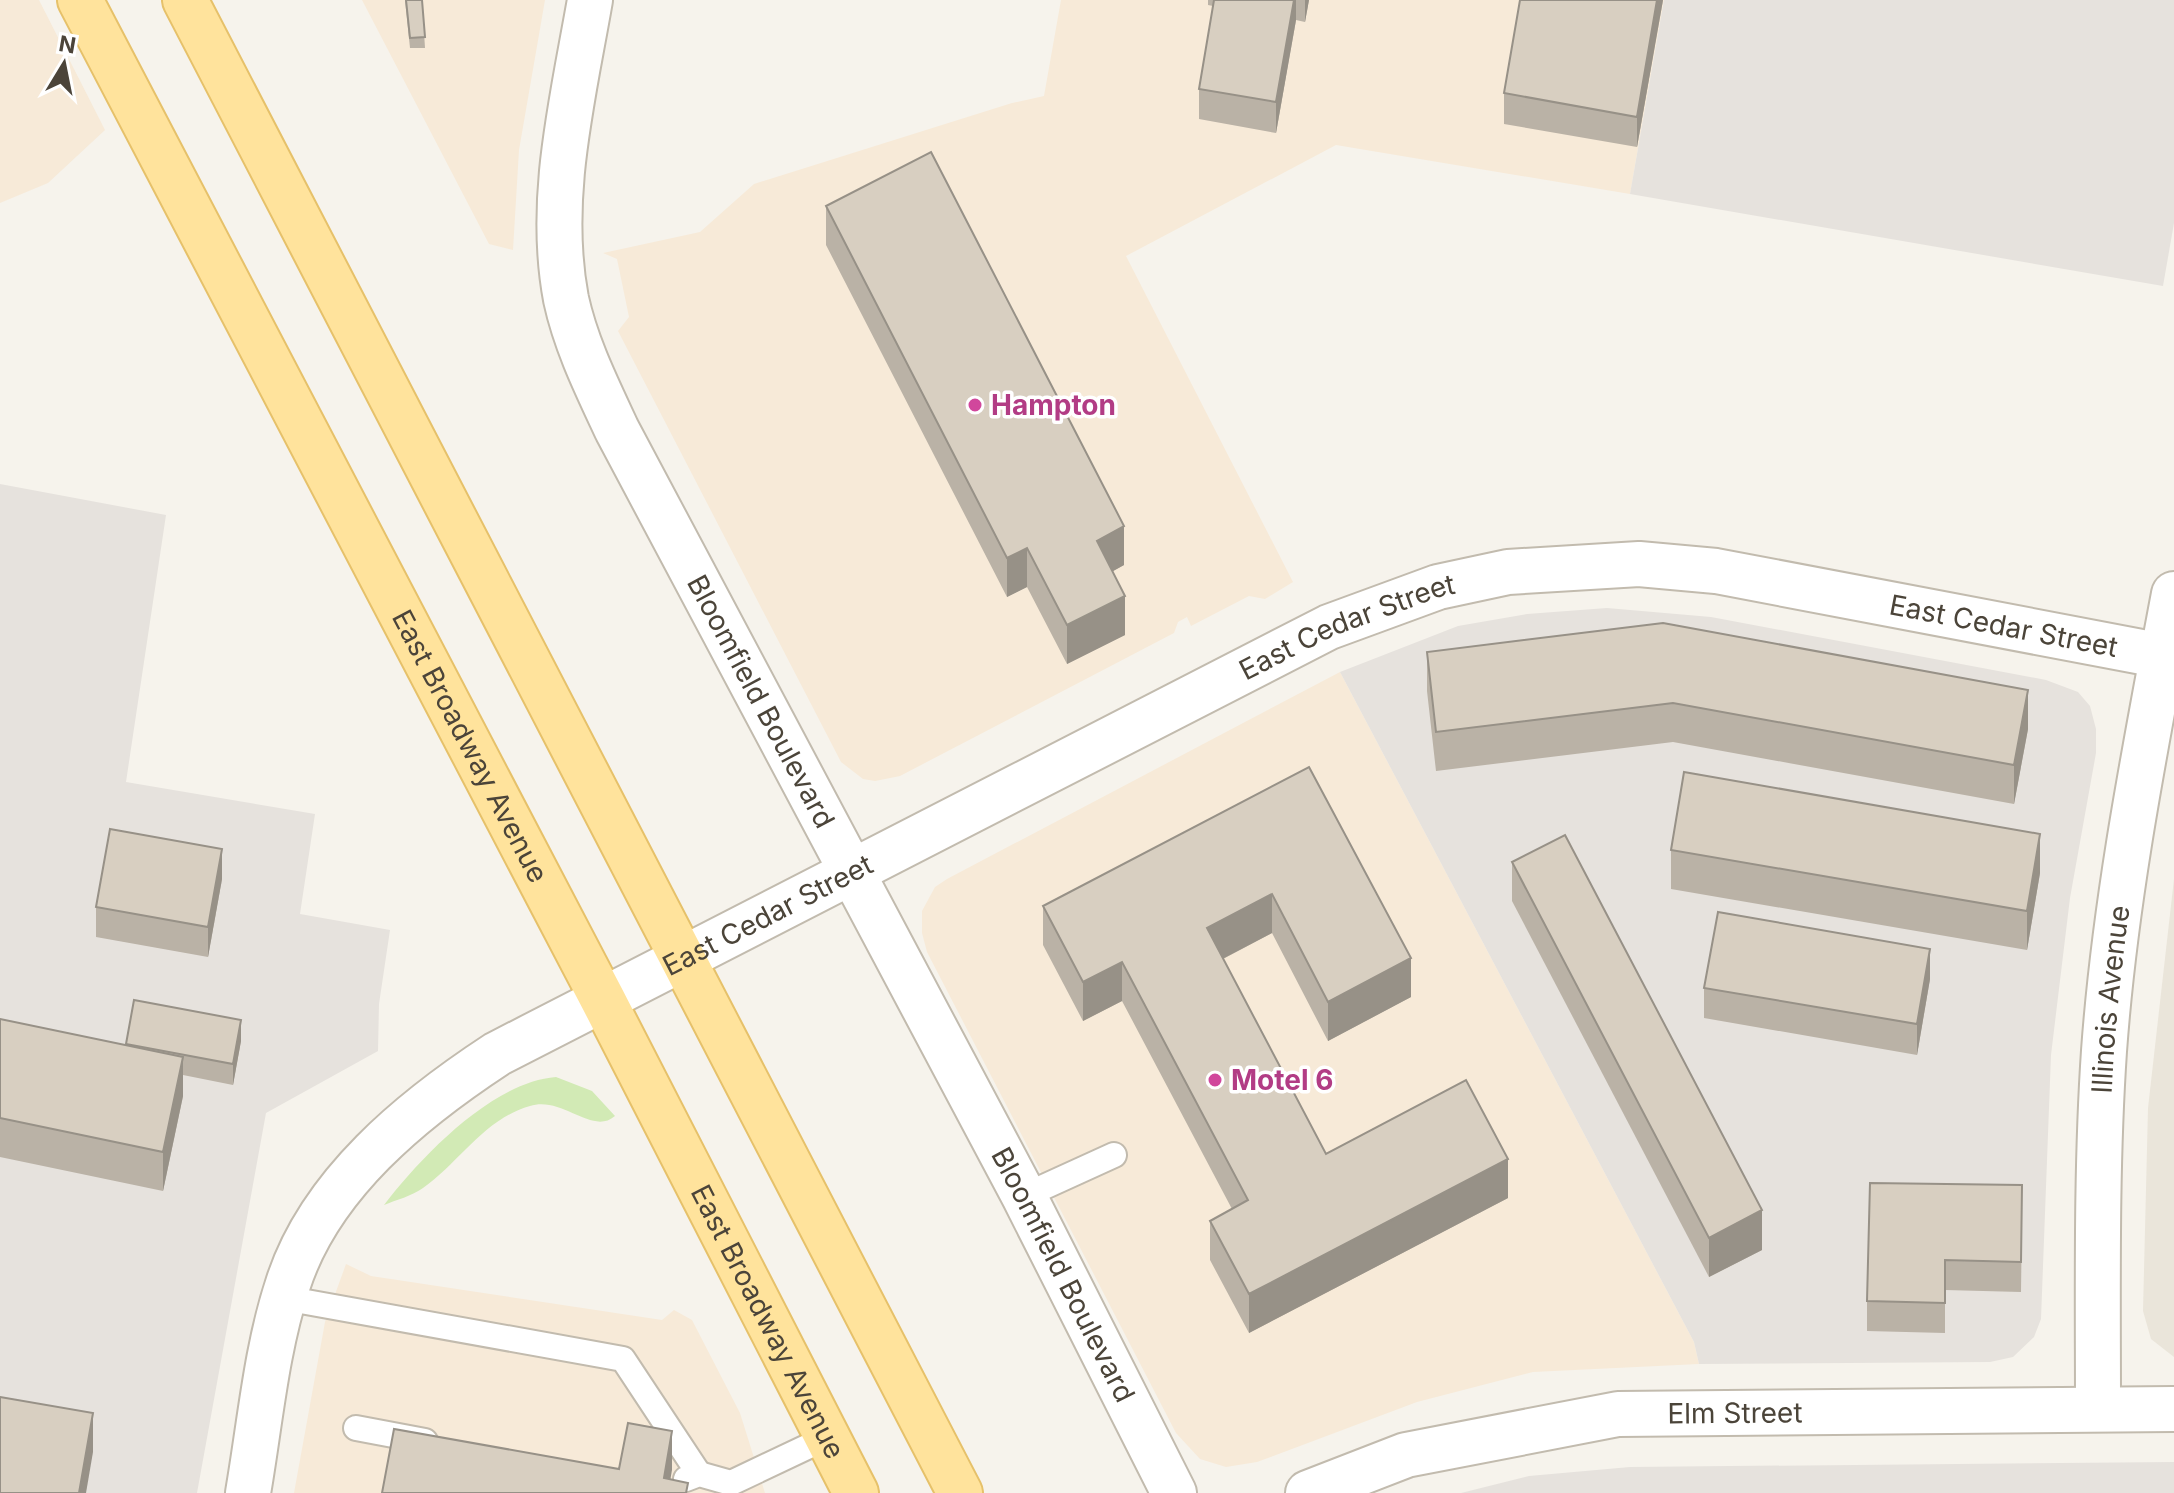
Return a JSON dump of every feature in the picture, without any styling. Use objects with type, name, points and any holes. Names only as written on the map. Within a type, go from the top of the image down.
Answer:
[{"type":"main road","name":"East Broadway Avenue","points":[[80,0],[603,1000],[856,1493]]},
{"type":"main road","points":[[185,0],[960,1493]]},
{"type":"street","name":"Bloomfield Boulevard","points":[[590,0],[560,201],[564,283],[576,338],[617,430],[1024,1196],[1174,1493]]},
{"type":"street","name":"East Cedar Street","points":[[248,1493],[280,1316],[307,1241],[348,1180],[403,1120],[497,1054],[1329,627],[1438,587],[1508,572],[1639,564],[1716,571],[2163,656]]},
{"type":"street","name":"Illinois Avenue","points":[[2098,1409],[2098,1175],[2104,1048],[2120,919],[2174,594]]},
{"type":"street","name":"Elm Street","points":[[1308,1493],[1406,1455],[1618,1414],[2174,1409]]},
{"type":"lane","points":[[1024,1196],[1114,1155]]},
{"type":"lane","points":[[280,1316],[623,1359],[699,1474],[730,1488],[828,1437]]},
{"type":"lane","points":[[356,1428],[446,1445]]},
{"type":"lane","points":[[669,1486],[699,1474]]},
{"type":"shaded area","points":[[0,0],[39,0],[105,130],[48,183],[0,203]]},
{"type":"shaded area","points":[[362,0],[545,0],[519,150],[513,250],[489,244]]},
{"type":"shaded area","points":[[1061,0],[1664,0],[1630,194],[1336,145],[1126,256],[1293,582],[1265,599],[1249,596],[1191,626],[1187,617],[1178,622],[1174,633],[900,776],[875,781],[863,779],[841,762],[618,331],[629,317],[617,259],[603,253],[700,232],[754,184],[1012,103],[1044,96]]},
{"type":"shaded area","points":[[1664,0],[2174,0],[2174,223],[2163,286],[1630,194]]},
{"type":"shaded area","points":[[0,484],[166,515],[126,782],[315,814],[300,914],[390,930],[379,1004],[378,1051],[266,1113],[197,1493],[0,1493]]},
{"type":"shaded area","points":[[1607,608],[1711,617],[2046,680],[2078,692],[2090,706],[2096,729],[2096,753],[2070,898],[2051,1055],[2041,1319],[2034,1337],[2013,1357],[1990,1362],[1699,1364],[1694,1342],[1340,672],[1458,626],[1527,614]]},
{"type":"shaded area","points":[[1340,672],[1694,1342],[1699,1364],[1533,1372],[1417,1402],[1257,1462],[1226,1467],[1200,1459],[1176,1433],[927,952],[922,933],[922,911],[935,887],[947,879]]},
{"type":"shaded area","points":[[2174,879],[2174,1357],[2151,1339],[2143,1311],[2148,1108]]},
{"type":"shaded area","points":[[346,1264],[371,1276],[662,1320],[674,1310],[692,1320],[740,1413],[765,1493],[294,1493],[325,1322]]},
{"type":"shaded area","points":[[2174,1462],[2174,1493],[1461,1493],[1529,1476],[1630,1467]]},
{"type":"green space","points":[[556,1077],[592,1091],[615,1116],[606,1121],[597,1121],[542,1104],[514,1112],[486,1131],[423,1188],[384,1205],[417,1165],[483,1107],[507,1092]]},
{"type":"building","points":[[406,0],[422,0],[425,37],[410,38]]},
{"type":"building","points":[[1214,0],[1294,0],[1276,102],[1199,89]]},
{"type":"building","points":[[1520,0],[1657,0],[1637,117],[1504,93]]},
{"type":"building","name":"Hampton","points":[[931,152],[1124,526],[1097,541],[1125,596],[1067,625],[1027,548],[1007,558],[826,206]]},
{"type":"building","points":[[1663,623],[2028,690],[2014,765],[1673,703],[1436,732],[1427,652]]},
{"type":"building","name":"Motel 6","points":[[1309,767],[1411,958],[1328,1002],[1272,894],[1207,928],[1326,1154],[1466,1080],[1508,1159],[1249,1294],[1210,1221],[1248,1200],[1122,962],[1083,982],[1043,906]]},
{"type":"building","points":[[1684,772],[2040,834],[2027,911],[1671,850]]},
{"type":"building","points":[[110,829],[222,849],[208,927],[96,907]]},
{"type":"building","points":[[1565,835],[1762,1210],[1709,1238],[1512,862]]},
{"type":"building","points":[[1718,912],[1930,949],[1917,1024],[1704,988]]},
{"type":"building","points":[[134,1000],[241,1020],[233,1064],[126,1044]]},
{"type":"building","points":[[0,1019],[183,1057],[163,1152],[0,1118]]},
{"type":"building","points":[[1870,1183],[2022,1185],[2021,1262],[1945,1260],[1945,1303],[1867,1301]]},
{"type":"building","points":[[0,1397],[93,1413],[79,1493],[0,1493]]},
{"type":"building","points":[[628,1423],[672,1431],[664,1478],[688,1483],[686,1493],[382,1493],[394,1429],[619,1469]]},
{"type":"place","name":"Hampton","points":[[975,405]]},
{"type":"place","name":"Motel 6","points":[[1215,1080]]}]
